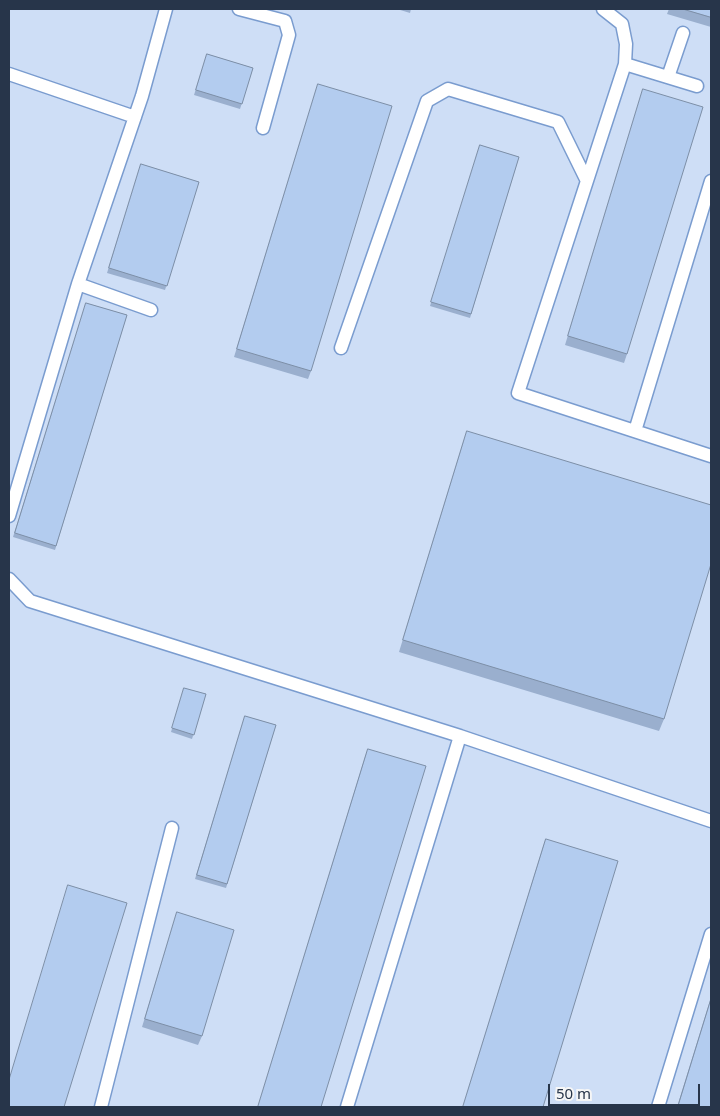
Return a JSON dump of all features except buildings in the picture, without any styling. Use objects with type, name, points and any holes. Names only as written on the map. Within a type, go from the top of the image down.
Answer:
[{"type":"lane","points":[[9,516],[78,284],[135,117],[166,9]]},
{"type":"lane","points":[[239,9],[285,21],[289,35],[263,128]]},
{"type":"lane","points":[[603,9],[622,24],[626,44],[625,64],[586,179],[518,393],[711,456]]},
{"type":"lane","points":[[668,77],[683,33]]},
{"type":"lane","points":[[625,64],[697,86]]},
{"type":"lane","points":[[9,74],[135,117]]},
{"type":"lane","points":[[341,348],[427,101],[448,89],[558,122],[586,179]]},
{"type":"lane","points":[[635,431],[711,181]]},
{"type":"lane","points":[[78,284],[151,310]]},
{"type":"lane","points":[[9,579],[30,602],[460,736],[711,821]]},
{"type":"lane","points":[[347,1107],[460,736]]},
{"type":"lane","points":[[100,1107],[172,828]]},
{"type":"lane","points":[[658,1107],[711,934]]},
{"type":"shaded area","points":[[9,9],[711,9],[711,1107],[9,1107]]}]
